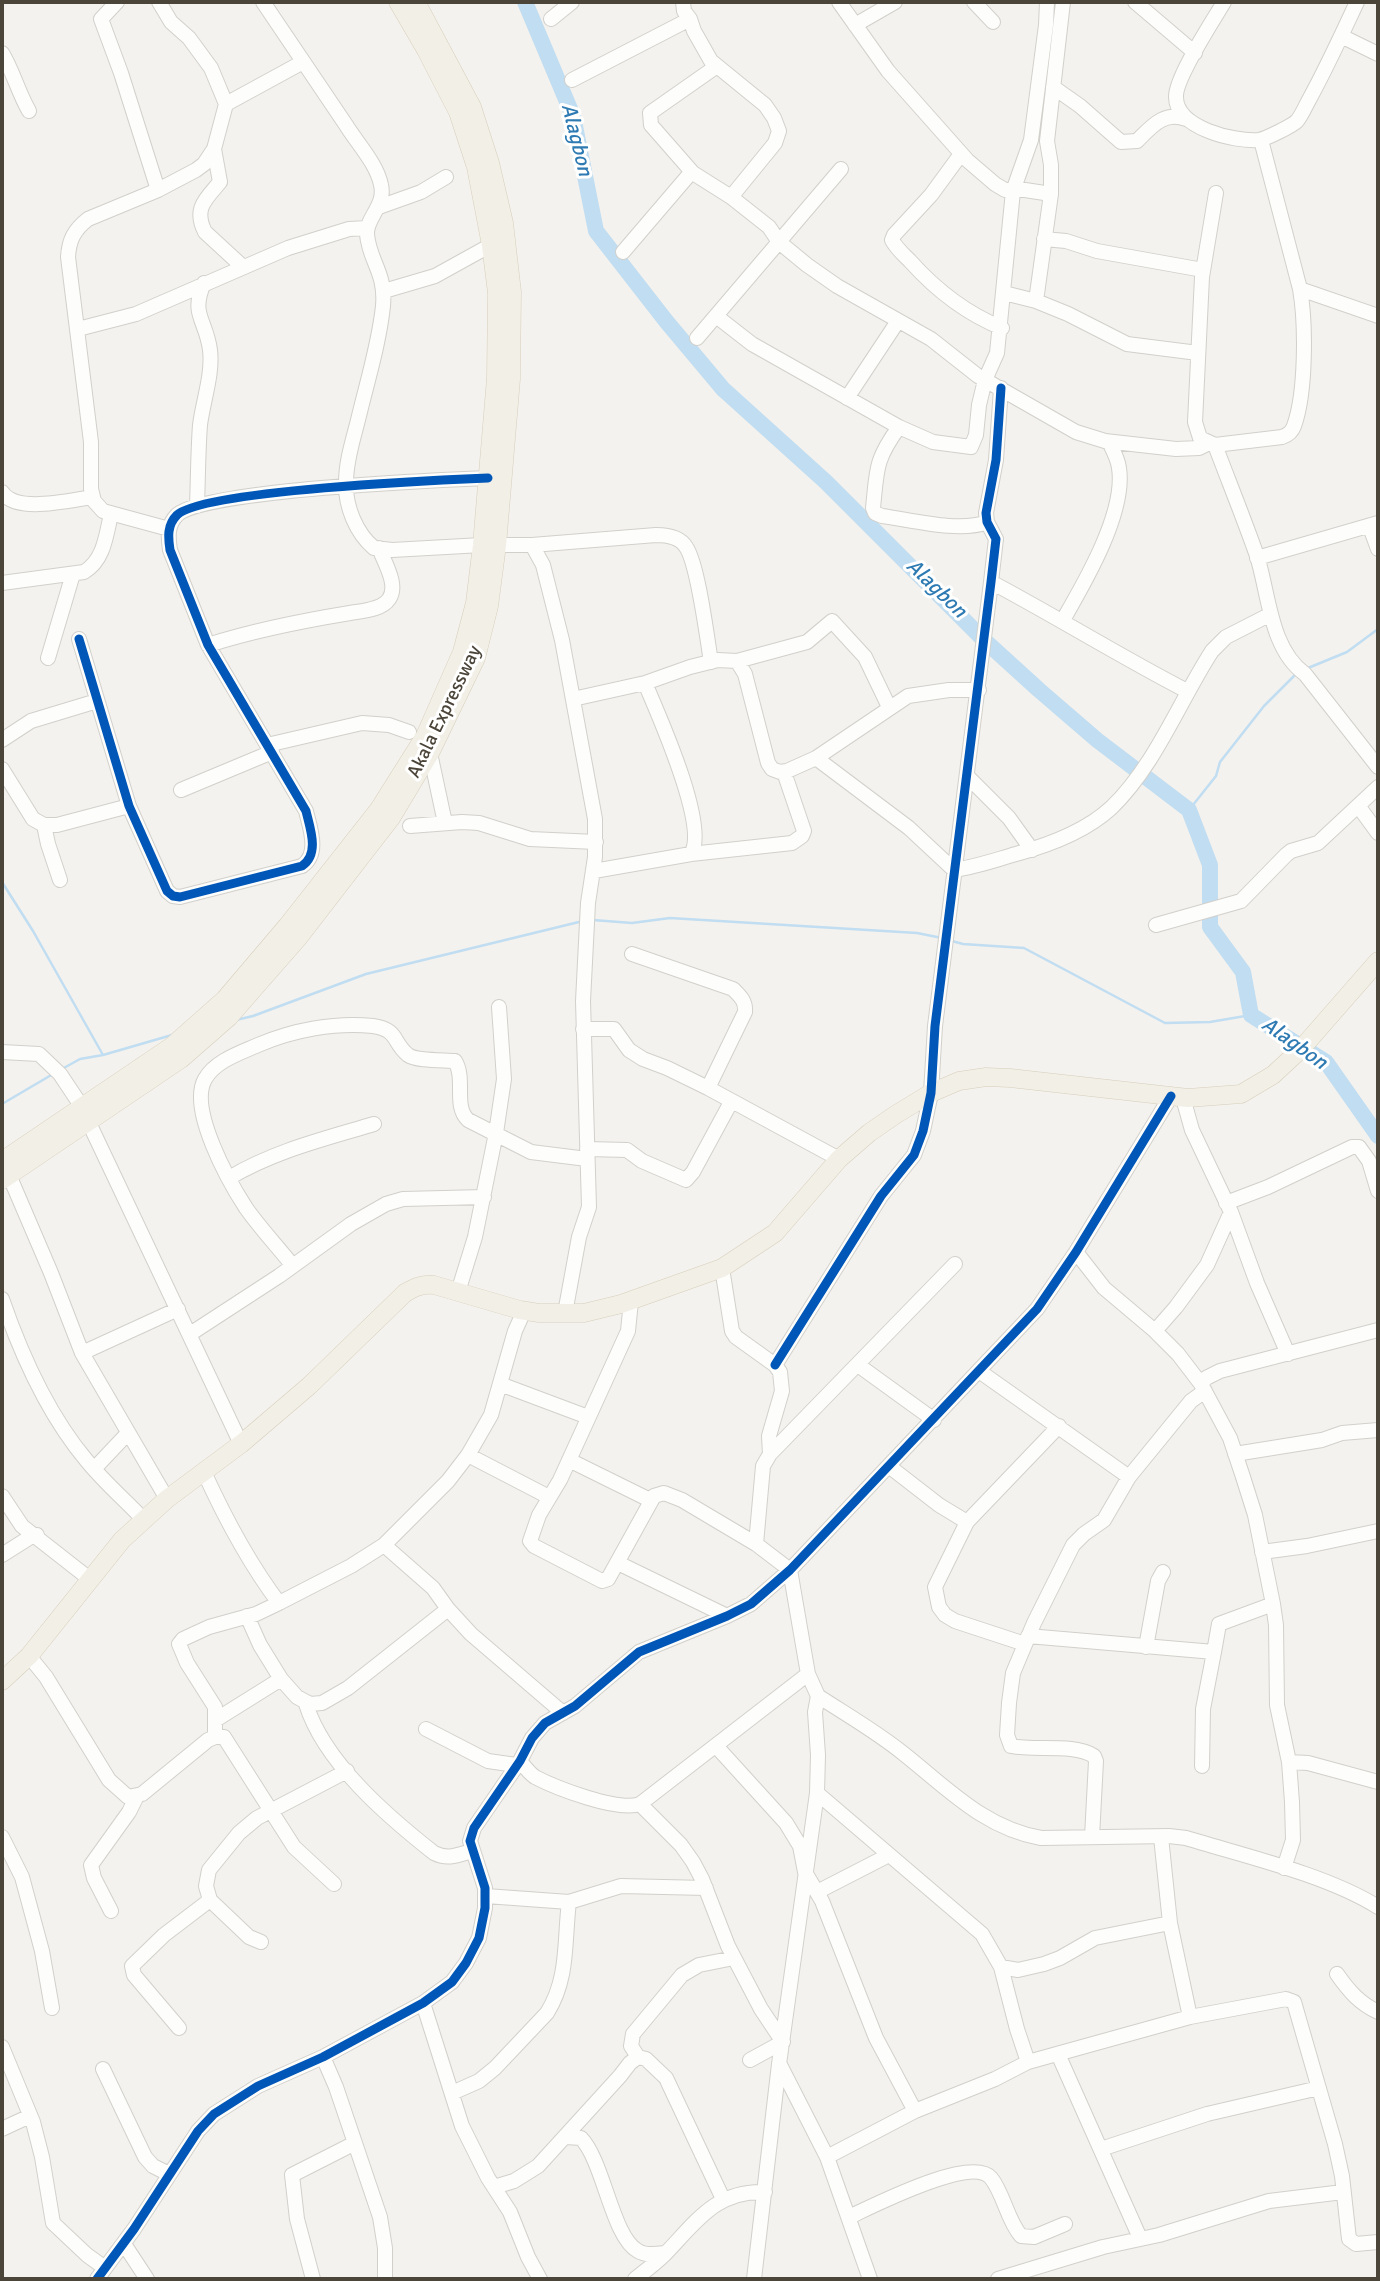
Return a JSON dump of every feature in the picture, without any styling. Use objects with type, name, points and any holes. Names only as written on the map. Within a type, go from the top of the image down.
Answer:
[{"type":"main road","name":"Akala Expressway","points":[[205,1027],[379,809],[425,736],[462,652],[490,545],[511,379],[512,292],[504,223],[490,163],[472,107],[433,46],[398,2]]},
{"type":"main road","name":"Akala Expressway","points":[[4,1172],[205,1027],[229,1017],[299,937],[391,818],[430,752],[476,658],[489,606],[488,478],[496,366],[497,293],[476,167],[416,2]]},
{"type":"main road","points":[[2,1681],[29,1656],[122,1540],[143,1519],[241,1444],[309,1386],[405,1293],[423,1284],[434,1285],[524,1311],[584,1313],[631,1301],[722,1268],[775,1233],[839,1159],[869,1133],[931,1093],[959,1081],[986,1077],[1010,1078],[1177,1097],[1241,1094],[1273,1075],[1307,1043],[1378,961]]},
{"type":"street","points":[[117,2],[101,19],[158,190]]},
{"type":"street","points":[[159,2],[171,22],[189,38],[211,68],[226,104],[214,149],[204,164],[158,190],[88,219],[70,239],[69,268],[91,442],[93,497],[103,511],[169,529]]},
{"type":"street","points":[[263,2],[377,174],[382,193],[379,206],[367,228],[384,291],[369,376],[348,458],[346,487],[348,506],[359,531],[374,548],[392,550],[532,545],[668,535],[686,546],[695,573],[711,662]]},
{"type":"street","points":[[551,19],[572,2]]},
{"type":"street","points":[[683,2],[684,10],[710,61],[765,105],[779,131],[775,143],[731,197]]},
{"type":"street","points":[[839,2],[888,71],[961,154],[995,184],[1013,191],[1051,194]]},
{"type":"street","points":[[855,25],[895,2]]},
{"type":"street","points":[[975,2],[993,22]]},
{"type":"street","points":[[716,316],[752,344],[899,427],[933,442],[971,447],[976,435],[985,380],[997,353],[1002,328],[1013,191],[1031,140],[1047,2]]},
{"type":"street","points":[[1036,301],[1051,194],[1051,166],[1047,141],[1063,2]]},
{"type":"street","points":[[1135,2],[1195,53]]},
{"type":"street","points":[[1186,119],[1179,110],[1176,90],[1224,2]]},
{"type":"street","points":[[1053,87],[1080,106],[1121,142],[1137,141],[1154,124],[1171,115],[1228,137],[1261,140],[1298,120],[1357,2]]},
{"type":"street","points":[[572,80],[690,19]]},
{"type":"street","points":[[1341,36],[1378,54]]},
{"type":"street","points":[[2,53],[10,67],[18,93],[29,111]]},
{"type":"street","points":[[226,104],[303,62]]},
{"type":"street","points":[[717,66],[650,113],[651,125],[693,173],[731,197],[769,227],[779,242],[837,286],[930,339],[985,380],[1076,432],[1109,442],[1176,449],[1199,448],[1212,444],[1282,437],[1289,435],[1294,428],[1300,393],[1304,312],[1261,140]]},
{"type":"street","points":[[1031,140],[1047,141]]},
{"type":"street","points":[[214,149],[220,182],[202,203],[202,226],[205,232],[243,267]]},
{"type":"street","points":[[961,154],[931,195],[892,240],[926,280],[949,300],[1002,328]]},
{"type":"street","points":[[697,338],[841,169]]},
{"type":"street","points":[[623,252],[693,173]]},
{"type":"street","points":[[379,206],[421,192],[446,177]]},
{"type":"street","points":[[1216,193],[1203,270],[1195,422],[1200,438],[1212,444],[1257,558],[1279,637],[1296,667],[1305,674],[1378,767]]},
{"type":"street","points":[[78,329],[136,314],[288,248],[349,229],[367,228]]},
{"type":"street","points":[[1044,239],[1066,241],[1097,251],[1203,270]]},
{"type":"street","points":[[384,291],[435,276],[491,245]]},
{"type":"street","points":[[197,506],[200,425],[211,359],[206,331],[198,312],[197,300],[204,283]]},
{"type":"street","points":[[1300,289],[1378,316]]},
{"type":"street","points":[[1004,293],[1036,301],[1069,314],[1127,344],[1198,353]]},
{"type":"street","points":[[847,398],[898,321]]},
{"type":"street","points":[[775,1366],[881,1196],[914,1155],[923,1131],[931,1093],[935,1026],[996,539],[987,522],[986,513],[996,460],[1001,388]]},
{"type":"street","points":[[979,405],[1001,407]]},
{"type":"street","points":[[899,427],[883,448],[878,461],[873,508],[875,513],[962,526],[976,527],[987,522]]},
{"type":"street","points":[[1063,620],[1101,548],[1112,521],[1119,466],[1109,442]]},
{"type":"street","points":[[79,639],[129,806],[162,883],[173,896],[189,895],[302,866],[311,853],[312,835],[306,811],[208,645],[170,550],[169,529],[178,514],[197,506],[257,495],[488,478]]},
{"type":"street","points":[[2,492],[6,499],[26,505],[93,497]]},
{"type":"street","points":[[2,583],[83,572],[94,565],[105,540],[111,514]]},
{"type":"street","points":[[1257,558],[1374,525],[1378,549]]},
{"type":"street","points":[[532,545],[543,565],[562,640],[595,819],[596,842],[588,903],[583,1029],[589,1207],[579,1237],[565,1313]]},
{"type":"street","points":[[208,645],[259,629],[362,611],[384,604],[392,593],[392,583],[379,548]]},
{"type":"street","points":[[48,658],[73,574]]},
{"type":"street","points":[[991,582],[1187,691]]},
{"type":"street","points":[[954,870],[976,867],[1032,850],[1082,829],[1110,809],[1135,781],[1212,651],[1226,637],[1271,614]]},
{"type":"street","points":[[573,699],[645,683],[711,662],[726,659],[737,661],[807,642],[832,621],[865,657],[890,707]]},
{"type":"street","points":[[737,661],[745,674],[768,763],[772,769],[784,772],[816,758],[908,696],[927,692],[979,690]]},
{"type":"street","points":[[645,683],[689,797],[694,845],[691,854]]},
{"type":"street","points":[[2,740],[31,720],[97,701]]},
{"type":"street","points":[[181,790],[269,749],[362,723],[389,725],[409,732]]},
{"type":"street","points":[[430,752],[445,823]]},
{"type":"street","points":[[816,758],[909,828],[954,870]]},
{"type":"street","points":[[2,769],[33,819],[44,825],[57,825],[129,806]]},
{"type":"street","points":[[594,871],[691,854],[786,845],[802,836],[803,825],[784,772]]},
{"type":"street","points":[[967,776],[1009,818],[1032,850]]},
{"type":"street","points":[[1156,925],[1241,901],[1291,850],[1318,844],[1378,787]]},
{"type":"street","points":[[1359,807],[1378,833]]},
{"type":"street","points":[[410,826],[479,824],[530,839],[596,842]]},
{"type":"street","points":[[44,825],[60,880]]},
{"type":"street","points":[[632,954],[733,989],[742,998],[746,1007],[708,1088]]},
{"type":"street","points":[[458,1292],[484,1197],[504,1079],[499,1007]]},
{"type":"street","points":[[293,1266],[247,1210],[212,1141],[202,1110],[204,1081],[212,1070],[231,1057],[270,1040],[308,1029],[345,1025],[387,1029],[395,1035],[407,1054],[414,1058],[455,1061],[460,1072],[464,1116],[531,1152],[587,1154],[627,1150],[642,1161],[686,1180],[731,1102]]},
{"type":"street","points":[[583,1029],[614,1029],[629,1050],[643,1059],[708,1088],[839,1159]]},
{"type":"street","points":[[2,1052],[39,1054],[73,1090],[241,1444]]},
{"type":"street","points":[[1177,1097],[1228,1208],[1288,1354]]},
{"type":"street","points":[[2,2048],[30,2116],[42,2157],[53,2223],[87,2255],[101,2274],[124,2244],[198,2131],[214,2114],[258,2086],[323,2057],[423,2003],[453,1982],[479,1938],[486,1896],[470,1841],[474,1828],[532,1738],[545,1723],[575,1706],[639,1652],[751,1604],[790,1570],[1037,1309],[1177,1097]]},
{"type":"street","points":[[229,1178],[279,1153],[374,1125]]},
{"type":"street","points":[[1155,1331],[1207,1265],[1228,1208],[1352,1147],[1359,1147],[1369,1161],[1378,1191]]},
{"type":"street","points":[[4,1172],[51,1273],[82,1353],[167,1499]]},
{"type":"street","points":[[190,1335],[351,1224],[387,1205],[403,1199],[484,1197]]},
{"type":"street","points":[[1076,1252],[1104,1288],[1178,1354],[1203,1387],[1230,1438],[1255,1515],[1276,1625],[1277,1704],[1289,1762],[1293,1840],[1284,1868]]},
{"type":"street","points":[[756,1544],[763,1466],[770,1454],[955,1264]]},
{"type":"street","points":[[722,1268],[732,1331],[780,1372],[782,1391],[769,1436],[770,1454]]},
{"type":"street","points":[[2,1299],[16,1340],[72,1441],[94,1469],[143,1519]]},
{"type":"street","points":[[631,1301],[628,1331],[569,1460],[533,1530],[531,1543],[602,1581],[608,1579],[618,1563],[650,1500],[657,1494],[673,1496],[756,1544],[790,1570],[808,1674],[818,1696],[902,1752],[967,1807],[994,1823],[1020,1834],[1041,1838],[1186,1838],[1284,1868],[1350,1893],[1378,1907]]},
{"type":"street","points":[[82,1353],[178,1309]]},
{"type":"street","points":[[215,1737],[217,1712],[187,1664],[179,1644],[183,1639],[209,1627],[279,1603],[351,1566],[384,1545],[448,1481],[468,1455],[491,1415],[515,1331],[524,1311]]},
{"type":"street","points":[[1092,1838],[1096,1761],[1094,1756],[1080,1750],[1023,1748],[1008,1743],[1013,1673],[1026,1640],[1073,1545],[1104,1520],[1129,1477],[1203,1387],[1206,1378],[1220,1371],[1378,1330]]},
{"type":"street","points":[[858,1365],[934,1420]]},
{"type":"street","points":[[979,1371],[1129,1477]]},
{"type":"street","points":[[500,1384],[588,1417]]},
{"type":"street","points":[[1059,1426],[967,1522],[935,1587],[939,1607],[955,1621],[1026,1640],[1214,1652]]},
{"type":"street","points":[[1235,1454],[1322,1440],[1342,1433],[1378,1430]]},
{"type":"street","points":[[94,1469],[128,1433]]},
{"type":"street","points":[[468,1455],[549,1497]]},
{"type":"street","points":[[569,1460],[650,1500]]},
{"type":"street","points":[[890,1467],[939,1505],[967,1522]]},
{"type":"street","points":[[204,1472],[226,1521],[261,1580],[279,1603]]},
{"type":"street","points":[[2,1496],[22,1526],[37,1535],[91,1580]]},
{"type":"street","points":[[1262,1552],[1307,1546],[1378,1531]]},
{"type":"street","points":[[2,1555],[37,1535]]},
{"type":"street","points":[[384,1545],[433,1588],[471,1634],[564,1713]]},
{"type":"street","points":[[618,1563],[727,1616]]},
{"type":"street","points":[[1146,1647],[1158,1581],[1163,1572]]},
{"type":"street","points":[[1202,1766],[1203,1709],[1219,1624],[1273,1604]]},
{"type":"street","points":[[306,1704],[322,1703],[348,1688],[448,1609]]},
{"type":"street","points":[[247,1616],[260,1645],[281,1679],[306,1704],[321,1737],[384,1813],[434,1853],[450,1858],[472,1851]]},
{"type":"street","points":[[29,1656],[46,1677],[108,1780],[121,1793],[128,1797],[149,1790],[198,1748],[215,1737],[224,1738],[294,1847],[334,1884]]},
{"type":"street","points":[[426,1730],[488,1761],[518,1763],[533,1776],[603,1803],[632,1807],[640,1804],[808,1674]]},
{"type":"street","points":[[217,1719],[281,1679]]},
{"type":"street","points":[[754,2279],[779,2064],[817,1793],[815,1712],[818,1696]]},
{"type":"street","points":[[716,1746],[786,1823],[800,1846],[805,1872],[817,1892],[876,2038],[915,2111]]},
{"type":"street","points":[[1289,1762],[1308,1763],[1378,1782]]},
{"type":"street","points":[[261,1942],[249,1937],[210,1900],[206,1878],[214,1862],[239,1833],[270,1810],[347,1771]]},
{"type":"street","points":[[817,1793],[973,1924],[991,1946],[1001,1967],[1028,2062]]},
{"type":"street","points":[[111,1911],[94,1878],[91,1866],[123,1822],[137,1796]]},
{"type":"street","points":[[640,1804],[681,1845],[693,1862],[734,1958],[761,2009],[783,2042]]},
{"type":"street","points":[[2,1837],[22,1877],[52,2008]]},
{"type":"street","points":[[1161,1837],[1170,1923],[1190,2017]]},
{"type":"street","points":[[817,1892],[888,1855]]},
{"type":"street","points":[[486,1896],[569,1902],[621,1886],[706,1888]]},
{"type":"street","points":[[179,2028],[134,1975],[132,1966],[164,1935],[210,1900]]},
{"type":"street","points":[[452,2093],[479,2081],[495,2068],[553,2004],[564,1971],[569,1902]]},
{"type":"street","points":[[1001,1967],[1018,1969],[1044,1964],[1095,1938],[1170,1923]]},
{"type":"street","points":[[723,2199],[666,2078],[646,2059],[638,2057],[631,2046],[633,2035],[682,1975],[699,1965],[734,1958]]},
{"type":"street","points":[[1337,1974],[1352,1995],[1365,2007],[1378,2012]]},
{"type":"street","points":[[827,2157],[915,2111],[995,2079],[1028,2062],[1190,2017],[1286,1999],[1294,2002],[1335,2144],[1351,2242],[1378,2242]]},
{"type":"street","points":[[423,2003],[462,2126],[510,2212],[540,2279]]},
{"type":"street","points":[[750,2060],[783,2042]]},
{"type":"street","points":[[1058,2054],[1140,2238]]},
{"type":"street","points":[[323,2057],[380,2217],[385,2248],[385,2279]]},
{"type":"street","points":[[494,2187],[526,2175],[538,2166],[629,2063],[638,2057]]},
{"type":"street","points":[[779,2064],[827,2157],[870,2279]]},
{"type":"street","points":[[103,2068],[145,2157],[153,2166],[169,2174]]},
{"type":"street","points":[[1101,2149],[1207,2114],[1319,2088]]},
{"type":"street","points":[[2,2129],[30,2116]]},
{"type":"street","points":[[566,2137],[580,2138],[586,2143],[616,2219],[635,2250],[645,2254],[666,2253]]},
{"type":"street","points":[[313,2279],[297,2219],[292,2175],[355,2143]]},
{"type":"street","points":[[849,2217],[942,2177],[977,2170],[992,2178],[1015,2229],[1021,2236],[1034,2237],[1065,2224]]},
{"type":"street","points":[[635,2279],[666,2253],[684,2231],[723,2199],[748,2191],[765,2192]]},
{"type":"street","points":[[998,2279],[1269,2202],[1343,2192]]},
{"type":"street","points":[[124,2244],[147,2279]]},
{"type":"waterway","name":"Alagbon","points":[[525,2],[573,116],[596,231],[723,389],[826,482],[984,640],[1039,690],[1097,740],[1189,810],[1210,865],[1210,927],[1243,972],[1251,1015],[1326,1062],[1378,1136]]},
{"type":"waterway","points":[[1308,668],[1347,652],[1378,629]]},
{"type":"waterway","points":[[1189,810],[1216,776],[1220,762],[1264,706],[1297,673]]},
{"type":"waterway","points":[[2,882],[103,1055]]},
{"type":"waterway","points":[[593,920],[632,923],[670,918],[917,933],[942,938]]},
{"type":"waterway","points":[[236,1020],[366,974],[583,921]]},
{"type":"waterway","points":[[952,941],[1024,948],[1165,1023],[1210,1022],[1251,1015]]},
{"type":"waterway","points":[[62,1069],[80,1059],[172,1035]]},
{"type":"waterway","points":[[2,1104],[53,1074]]},
{"type":"cycle path","points":[[775,1365],[881,1196],[914,1155],[923,1131],[931,1093],[935,1026],[996,539],[987,522],[986,513],[996,460],[1001,388]]},
{"type":"cycle path","points":[[79,639],[129,806],[167,891],[180,897],[302,866],[308,861],[312,848],[306,811],[208,645],[170,550],[171,523],[177,515],[196,506],[230,499],[325,488],[488,478]]},
{"type":"cycle path","points":[[97,2279],[134,2229],[198,2131],[214,2114],[258,2086],[323,2057],[423,2003],[452,1982],[479,1938],[485,1908],[485,1888],[470,1841],[474,1828],[520,1761],[532,1738],[545,1723],[575,1706],[639,1652],[751,1604],[790,1570],[1037,1309],[1076,1252],[1171,1096]]}]
